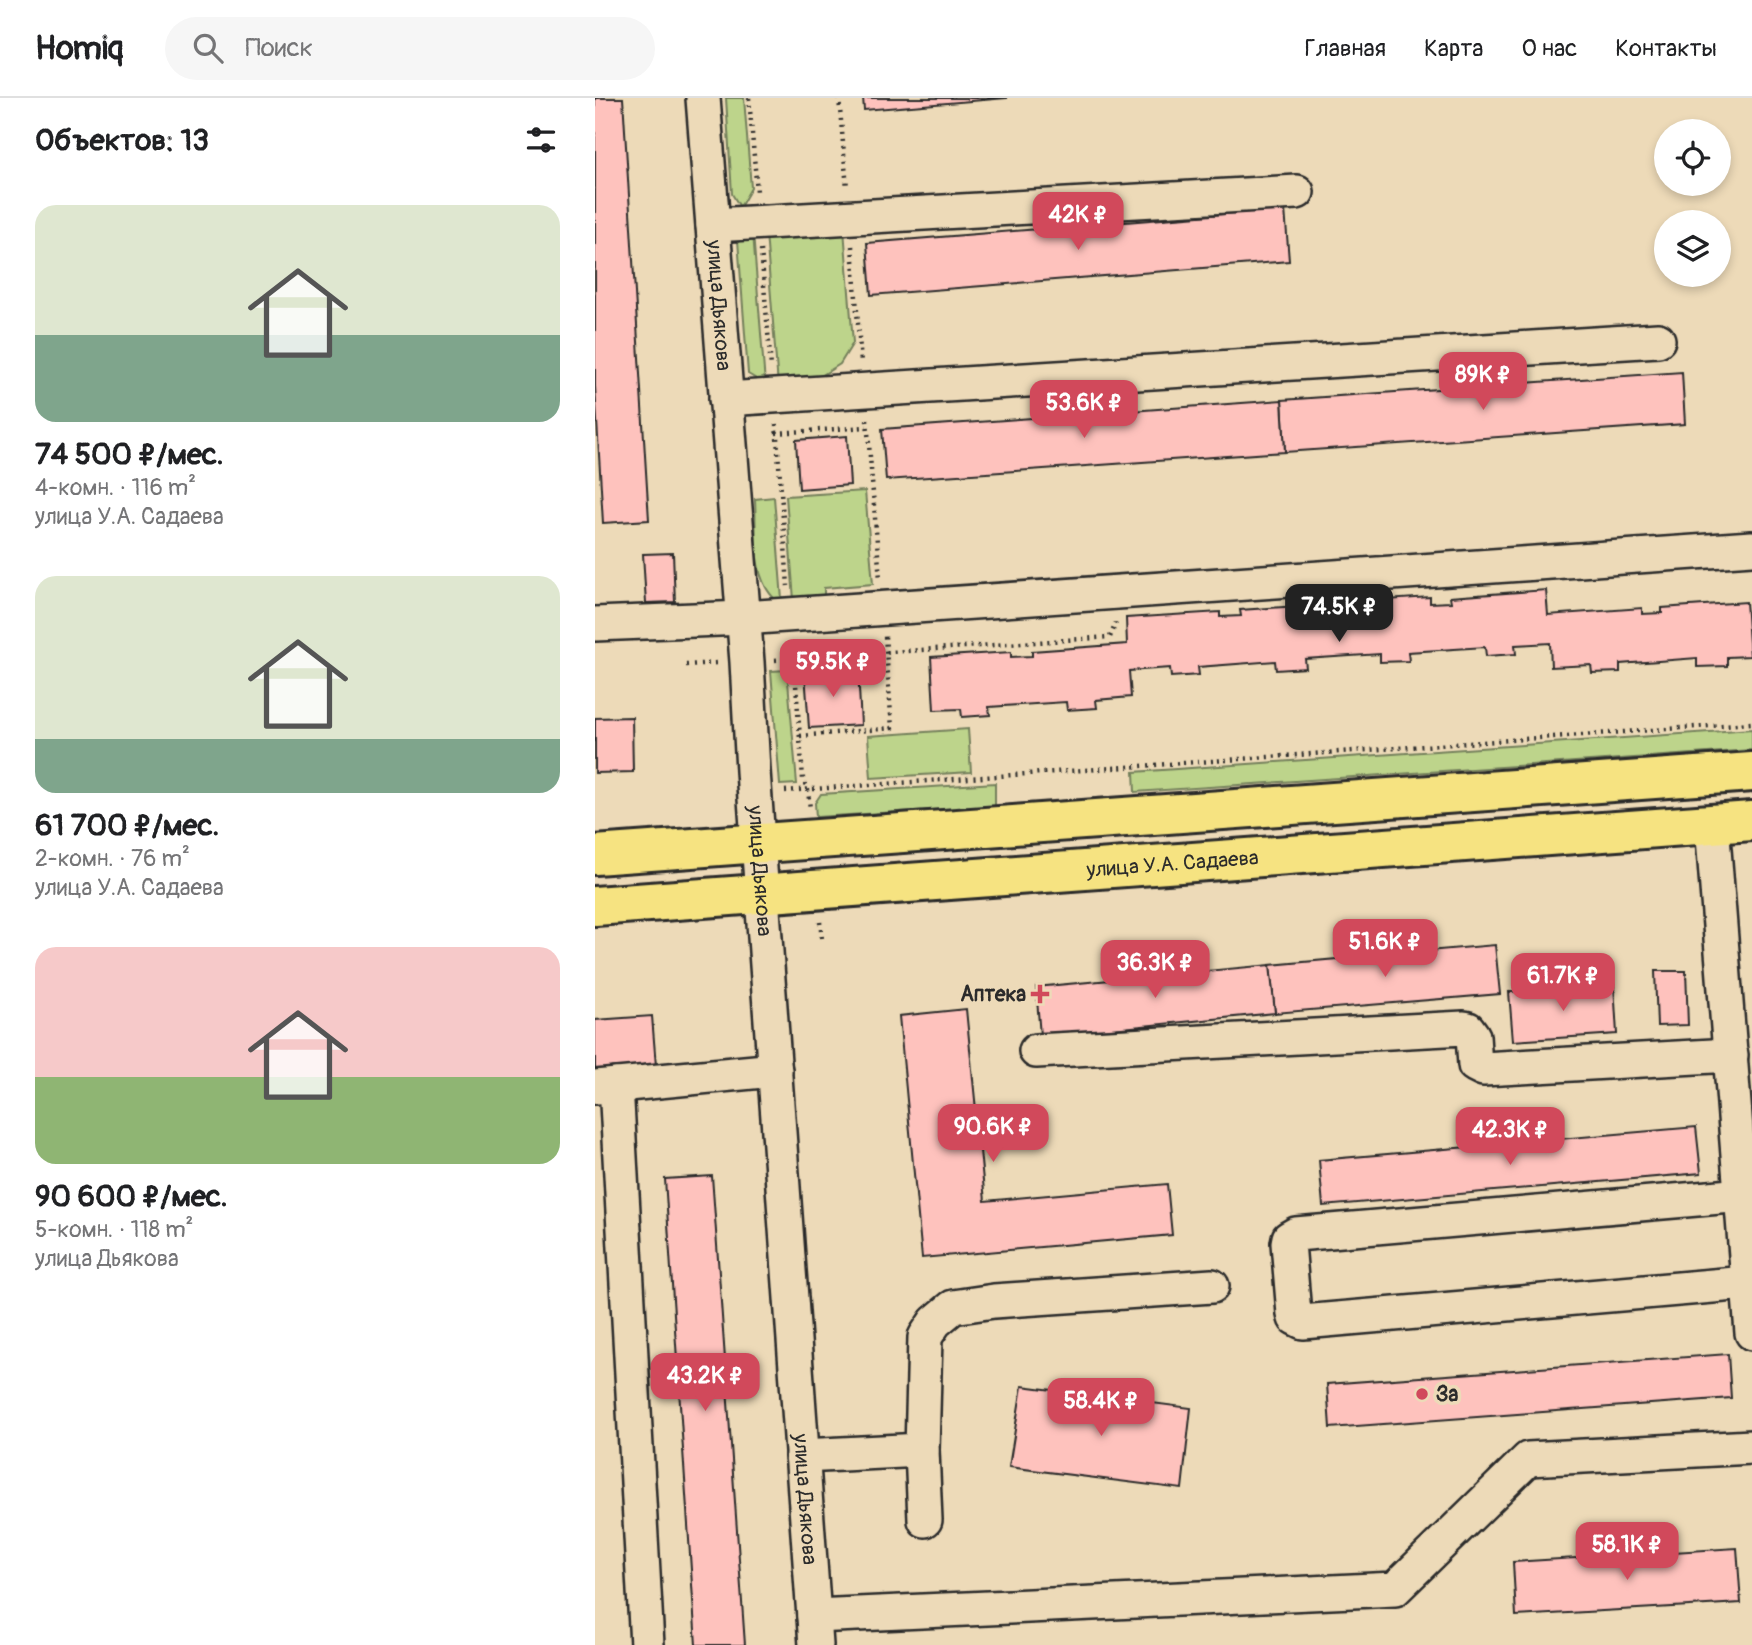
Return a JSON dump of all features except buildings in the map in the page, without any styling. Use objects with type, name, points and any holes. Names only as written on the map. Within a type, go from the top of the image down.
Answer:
[{"type":"main road","points":[[595,855],[1752,772]]},
{"type":"main road","name":"улица У.А. Садаева","points":[[595,906],[1752,821]]},
{"type":"street","name":"улица Дьякова","points":[[703,98],[744,618],[754,794],[815,1631]]},
{"type":"street","points":[[713,225],[1297,192]]},
{"type":"street","points":[[726,399],[1658,340]]},
{"type":"street","points":[[595,624],[744,618],[1752,548]]},
{"type":"street","points":[[1712,824],[1752,1334]]},
{"type":"street","points":[[1036,1051],[1464,1028],[1473,1036],[1475,1065],[1483,1069],[1731,1055]]},
{"type":"street","points":[[646,1645],[605,1086],[775,1070]]},
{"type":"street","points":[[1742,1195],[1296,1234],[1289,1238],[1288,1243],[1294,1314],[1295,1318],[1303,1322],[1747,1283]]},
{"type":"street","points":[[925,1520],[922,1450],[925,1337],[935,1322],[953,1307],[994,1301],[1212,1286]]},
{"type":"street","points":[[815,1631],[1395,1589],[1528,1460],[1752,1447]]},
{"type":"street","points":[[802,1456],[922,1450]]},
{"type":"path","points":[[749,98],[803,779],[808,790],[813,839]]},
{"type":"path","points":[[800,736],[892,728],[839,98]]},
{"type":"path","points":[[776,433],[867,427]]},
{"type":"path","points":[[754,794],[1752,723]]},
{"type":"path","points":[[817,889],[822,939]]},
{"type":"green space","points":[[726,98],[744,98],[751,188],[740,207],[732,194]]},
{"type":"green space","points":[[844,229],[853,343],[840,364],[808,384],[778,386],[766,233]]},
{"type":"green space","points":[[753,233],[765,384],[748,374],[738,240]]},
{"type":"green space","points":[[865,491],[873,584],[824,588],[824,598],[794,600],[786,496]]},
{"type":"green space","points":[[774,497],[782,600],[776,600],[768,590],[758,566],[755,499]]},
{"type":"green space","points":[[787,670],[797,784],[780,785],[771,671]]},
{"type":"green space","points":[[968,729],[971,772],[871,778],[868,736]]},
{"type":"green space","points":[[1752,729],[1752,750],[1135,792],[1134,772]]},
{"type":"green space","points":[[995,783],[995,806],[816,817],[815,803],[821,794]]},
{"type":"place","name":"Аптека","points":[[1040,994]]},
{"type":"place","name":"За","points":[[1422,1394]]}]
